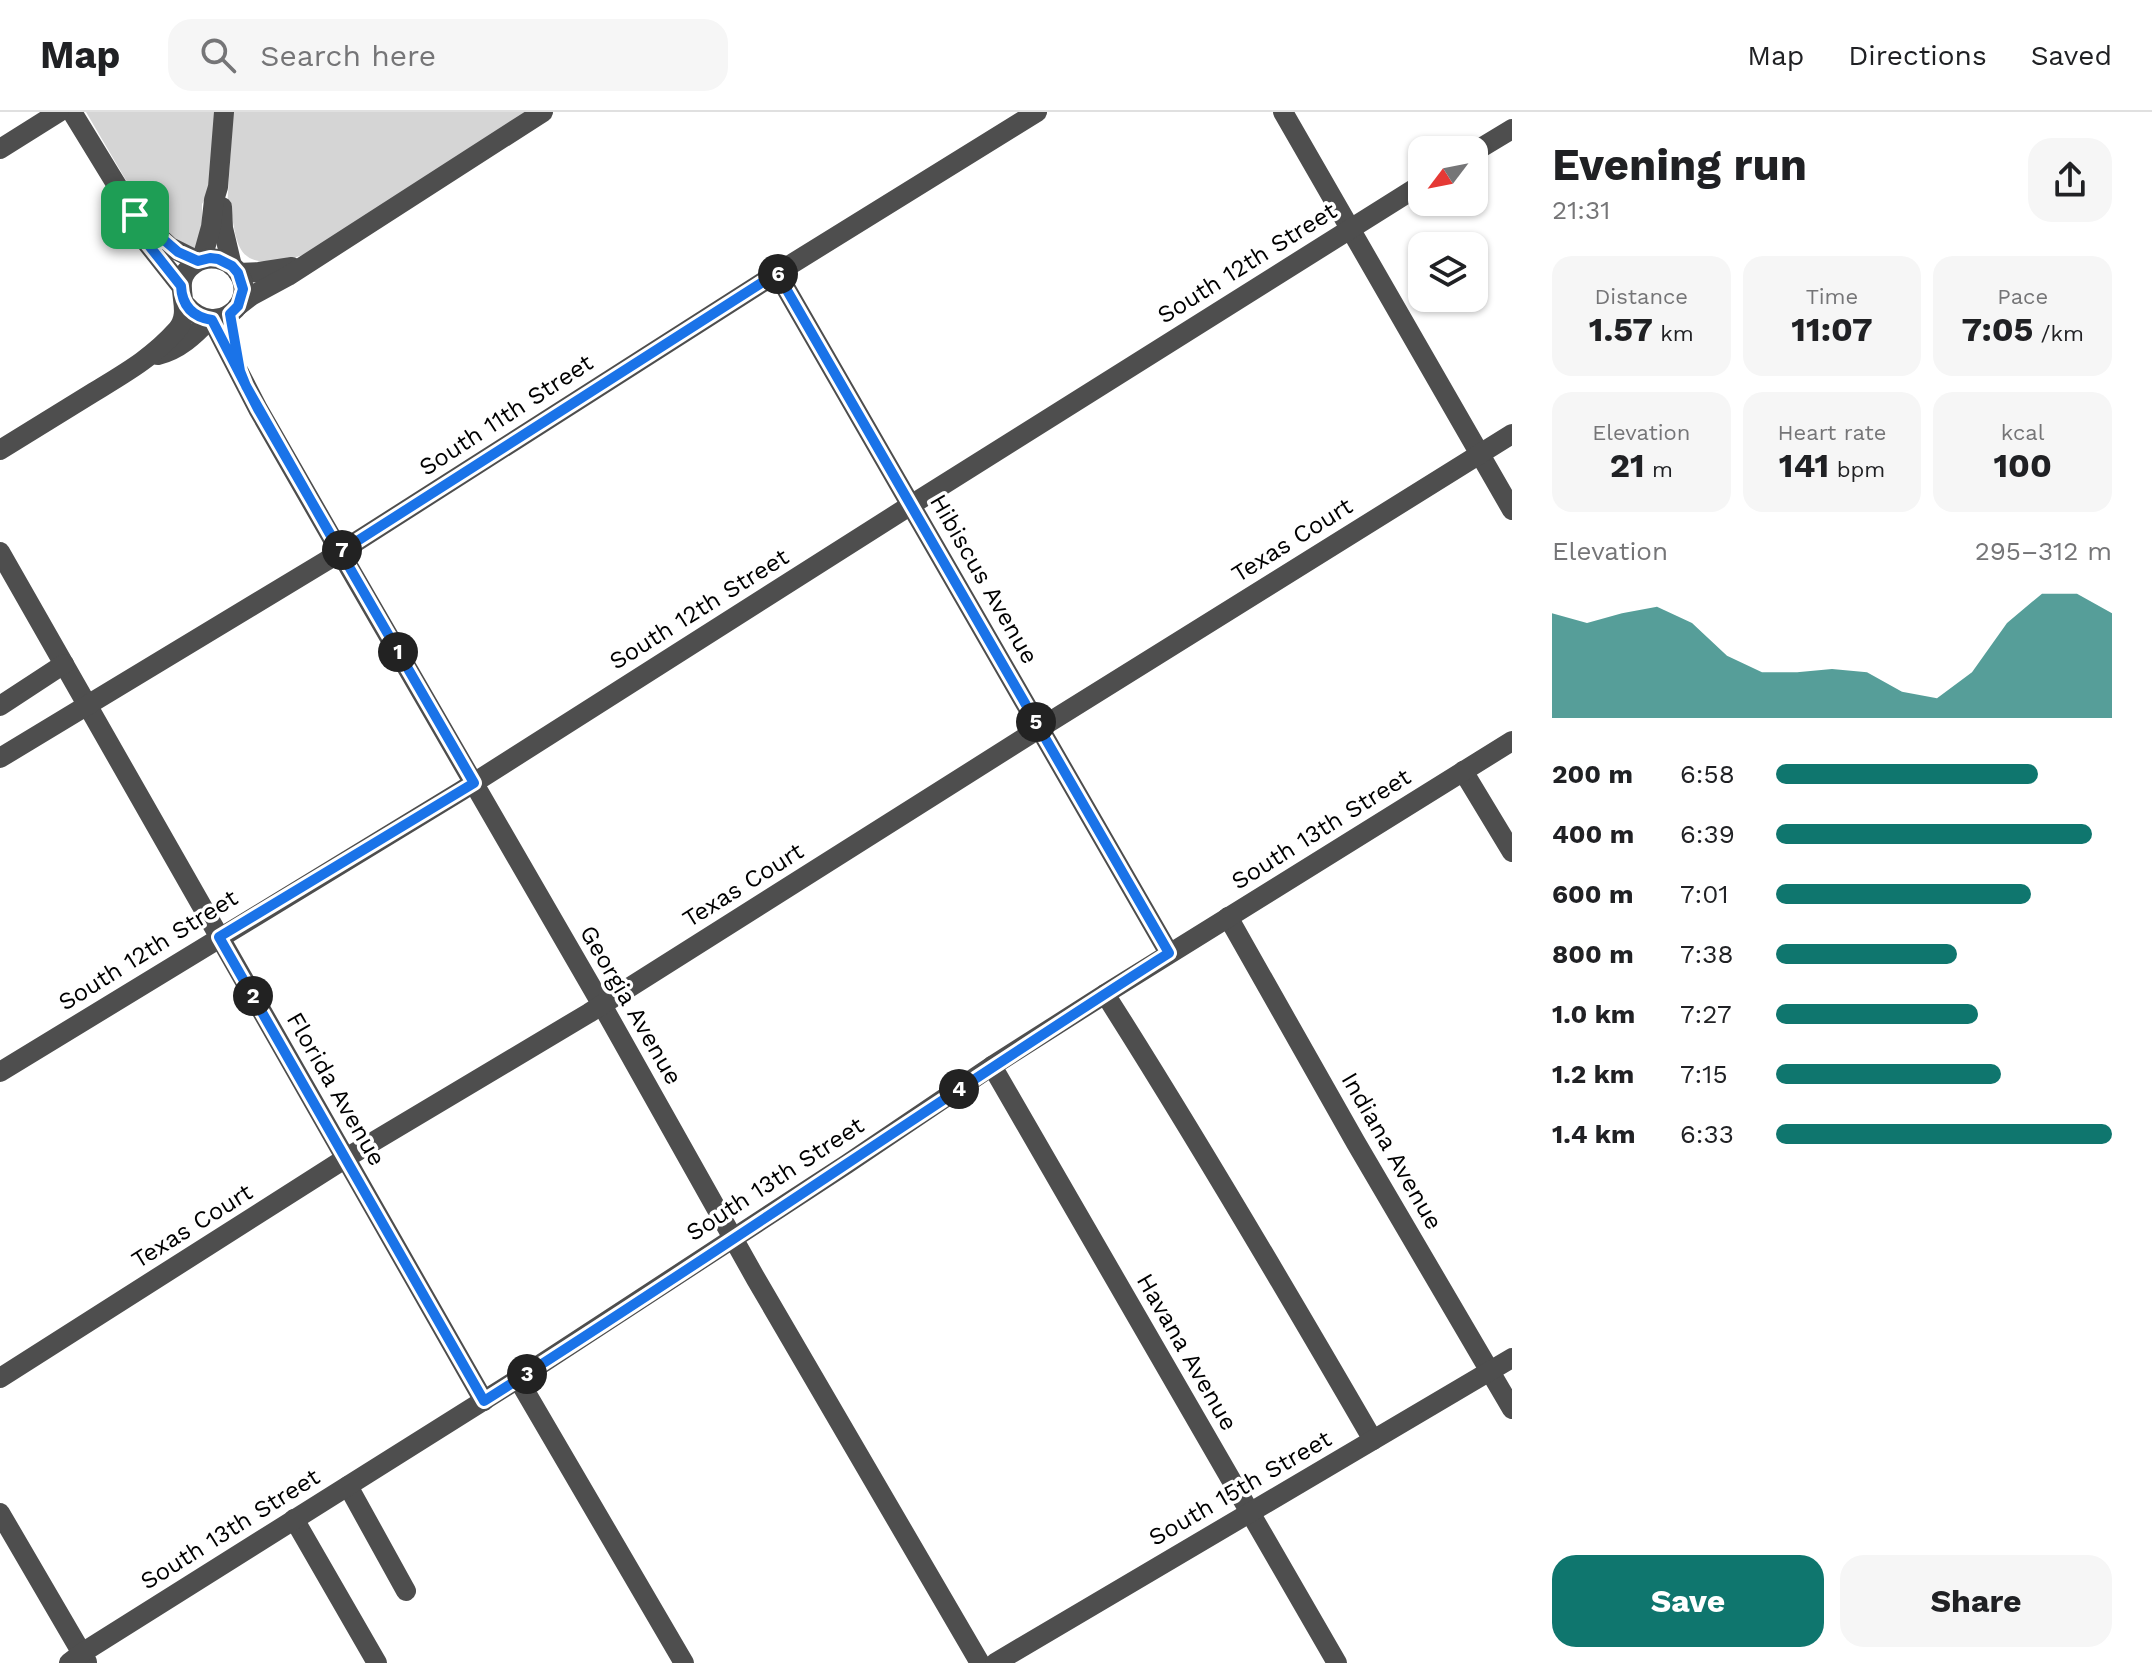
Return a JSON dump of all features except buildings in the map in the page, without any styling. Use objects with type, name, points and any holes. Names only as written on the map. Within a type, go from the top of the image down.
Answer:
[{"type":"street","points":[[0,149],[59,112]]},
{"type":"street","points":[[72,112],[135,215],[143,238],[192,313],[222,315]]},
{"type":"street","points":[[0,450],[151,357],[182,324],[186,271],[200,260],[218,187],[224,112]]},
{"type":"street","points":[[151,357],[168,353],[184,343],[251,296],[288,276],[543,112]]},
{"type":"street","name":"South 11th Street","points":[[0,758],[340,552],[777,273],[1037,112]]},
{"type":"street","points":[[1283,112],[1512,510]]},
{"type":"street","points":[[1488,144],[1512,129]]},
{"type":"street","points":[[218,187],[223,228],[243,289],[222,315]]},
{"type":"street","name":"South 12th Street","points":[[0,1072],[474,783],[1408,193]]},
{"type":"street","points":[[135,215],[170,247],[200,260],[218,259],[235,269],[259,272],[304,265]]},
{"type":"street","name":"Hibiscus Avenue","points":[[777,273],[1169,953]]},
{"type":"street","name":"Georgia Avenue","points":[[222,315],[225,348],[258,409],[980,1663]]},
{"type":"street","name":"Texas Court","points":[[0,1378],[346,1158],[602,1005],[1512,434]]},
{"type":"street","name":"Florida Avenue","points":[[0,552],[484,1401]]},
{"type":"street","points":[[0,706],[64,664]]},
{"type":"street","name":"South 13th Street","points":[[79,1660],[294,1519],[518,1379],[992,1066],[1512,741]]},
{"type":"street","points":[[1463,771],[1512,852]]},
{"type":"street","name":"Indiana Avenue","points":[[1228,917],[1512,1409]]},
{"type":"street","points":[[1105,994],[1275,1271],[1373,1440]]},
{"type":"street","name":"Havana Avenue","points":[[992,1066],[1337,1663]]},
{"type":"street","name":"South 15th Street","points":[[995,1663],[1512,1358]]},
{"type":"street","points":[[518,1379],[684,1663]]},
{"type":"street","points":[[348,1486],[406,1591]]},
{"type":"street","points":[[0,1513],[79,1660]]},
{"type":"street","points":[[294,1519],[377,1663]]},
{"type":"shaded area","points":[[86,112],[215,112],[210,191],[202,204],[202,229],[195,252],[144,211]]},
{"type":"shaded area","points":[[233,112],[528,112],[308,253],[259,261],[244,254],[234,230],[231,210],[227,209]]},
{"type":"route","points":[[135,215],[143,238],[181,286],[186,305],[200,318],[212,320],[240,371],[258,409],[340,552],[474,783],[219,937],[484,1401],[1169,953],[777,273],[340,552],[299,480],[258,409],[246,386],[240,371],[230,314],[242,298],[242,281],[238,273],[226,261],[210,258],[198,261],[178,252],[135,215]]}]
